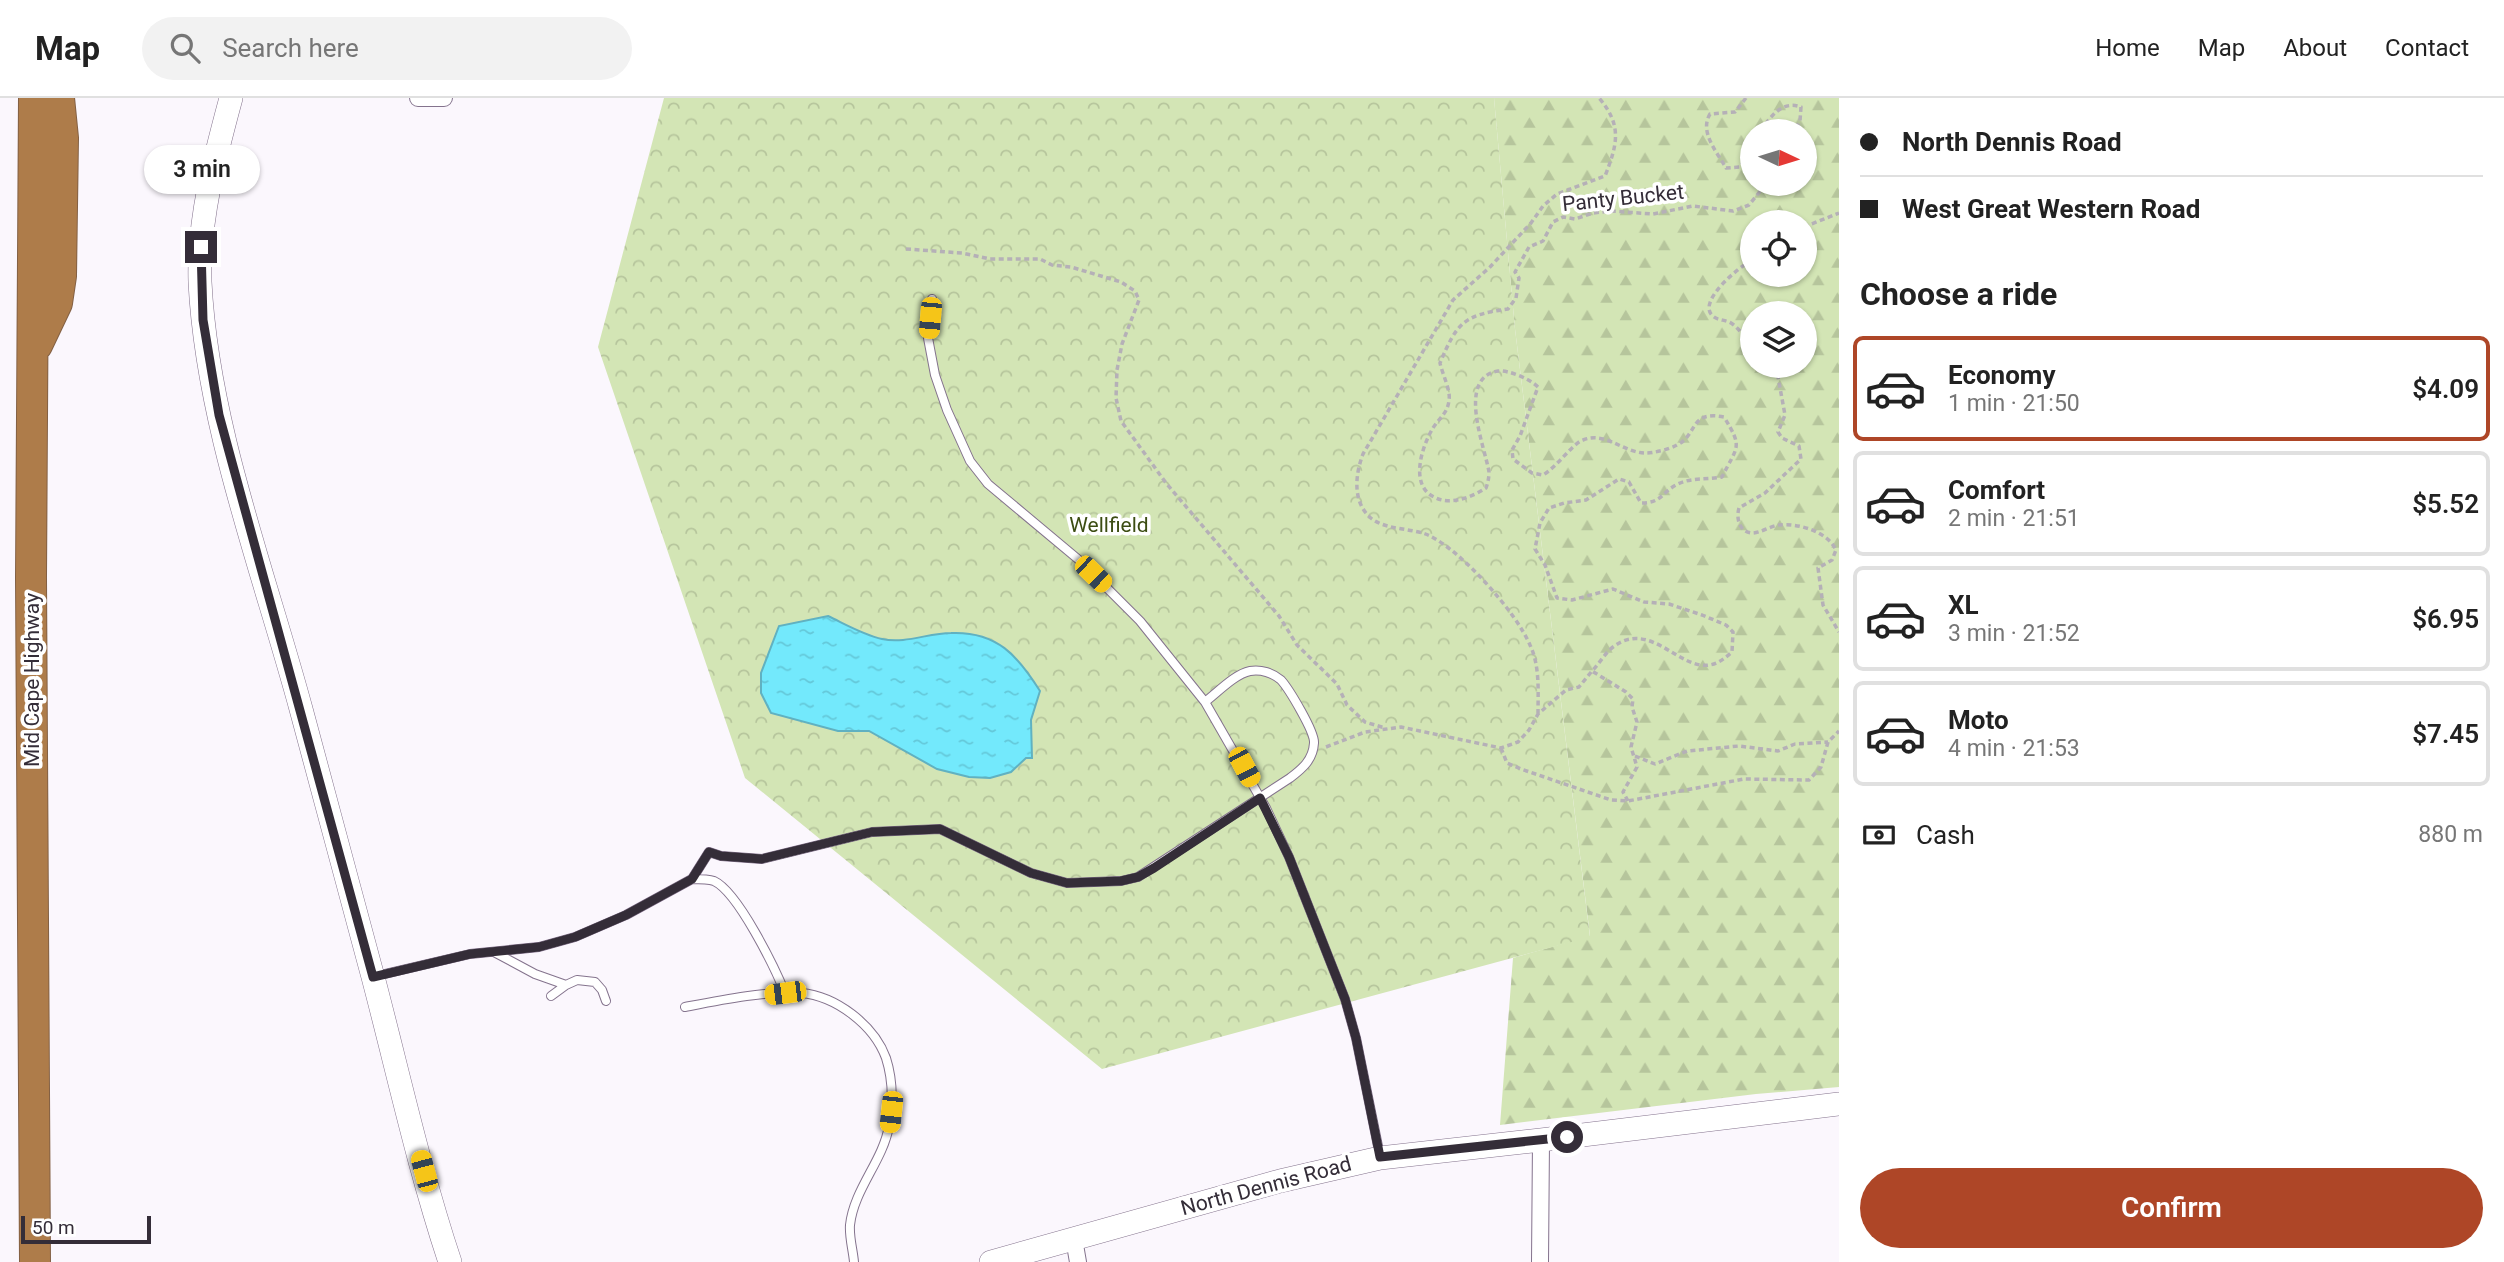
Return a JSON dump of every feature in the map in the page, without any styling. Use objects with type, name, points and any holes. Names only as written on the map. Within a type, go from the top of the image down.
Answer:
[{"type":"highway","name":"Mid Cape Highway","points":[[34,98],[31,602],[35,1262]]},
{"type":"highway","points":[[34,351],[57,303],[61,276],[63,138],[58,98]]},
{"type":"street","points":[[231,98],[211,182],[201,247],[203,320],[210,369],[231,460],[285,648],[450,1262]]},
{"type":"street","points":[[418,98],[444,98]]},
{"type":"street","name":"North Dennis Road","points":[[991,1262],[1280,1181],[1380,1157],[1839,1104]]},
{"type":"street","points":[[1540,1262],[1541,1140]]},
{"type":"street","points":[[1074,1239],[1078,1262]]},
{"type":"lane","points":[[932,299],[928,338],[935,375],[970,461],[988,484],[1079,560],[1140,621],[1205,702],[1260,798],[1289,857],[1345,999],[1356,1038],[1380,1157]]},
{"type":"lane","points":[[373,977],[470,954],[539,947],[575,937],[626,915],[692,879],[709,852],[721,856],[762,859],[872,832],[940,829],[1031,873],[1067,883],[1121,881],[1138,877],[1260,798],[1305,766],[1311,754],[1313,734],[1282,681],[1266,671],[1243,673],[1205,702]]},
{"type":"lane","points":[[692,879],[713,881],[725,889],[762,945],[785,993]]},
{"type":"lane","points":[[494,953],[535,974],[566,985]]},
{"type":"lane","points":[[551,996],[577,980],[595,982],[606,1001]]},
{"type":"lane","points":[[685,1007],[802,993],[838,1005],[866,1026],[886,1057],[893,1094],[889,1129],[854,1206],[850,1227],[854,1262]]},
{"type":"path","points":[[1538,714],[1538,679],[1531,645],[1503,602],[1469,566],[1430,536],[1373,520],[1362,508],[1356,470],[1453,300],[1490,267],[1543,206],[1557,194],[1605,176],[1616,148],[1616,132],[1613,118],[1600,98]]},
{"type":"path","points":[[1740,167],[1726,168],[1707,134],[1706,121],[1710,114],[1735,111],[1746,98]]},
{"type":"path","points":[[1768,119],[1785,106],[1794,105],[1801,107],[1800,119]]},
{"type":"path","name":"Panty Bucket","points":[[1592,671],[1614,645],[1638,639],[1662,644],[1692,662],[1706,666],[1721,661],[1732,652],[1733,632],[1726,625],[1702,615],[1669,604],[1644,602],[1628,593],[1613,589],[1572,600],[1557,598],[1545,565],[1535,549],[1540,523],[1549,509],[1564,503],[1586,500],[1619,480],[1629,482],[1641,503],[1651,503],[1674,486],[1693,479],[1722,477],[1738,442],[1733,431],[1724,417],[1712,414],[1698,419],[1679,444],[1646,453],[1596,436],[1580,441],[1555,468],[1543,475],[1532,473],[1513,459],[1512,450],[1538,387],[1504,370],[1494,372],[1484,377],[1479,385],[1476,415],[1489,476],[1486,488],[1461,499],[1441,500],[1431,496],[1422,485],[1420,459],[1433,426],[1444,415],[1449,402],[1450,393],[1440,363],[1459,324],[1477,314],[1508,309],[1516,298],[1518,288],[1519,278],[1515,272],[1529,247],[1543,241],[1553,222],[1563,217],[1574,219],[1611,211],[1653,214],[1693,206],[1733,211],[1749,205],[1756,196]]},
{"type":"path","points":[[1817,221],[1839,213]]},
{"type":"path","points":[[906,249],[962,253],[990,259],[1040,259],[1052,265],[1071,267],[1121,282],[1135,291],[1139,300],[1122,344],[1116,370],[1115,398],[1121,421],[1166,483],[1272,607],[1297,645],[1337,684],[1347,705],[1365,722],[1385,728],[1416,729],[1501,748],[1518,742],[1538,714],[1566,690],[1579,687],[1592,671],[1626,691],[1633,699],[1632,707],[1637,722],[1631,747],[1637,767],[1623,792],[1628,801]]},
{"type":"path","points":[[1740,271],[1708,301],[1708,310],[1713,317],[1730,323],[1740,334]]},
{"type":"path","points":[[1778,378],[1785,415],[1778,432],[1782,438],[1800,446],[1801,459],[1765,493],[1739,508],[1737,516],[1740,525],[1747,531],[1755,533],[1777,525],[1796,526],[1814,531],[1832,542],[1836,550],[1832,560],[1818,568],[1823,605],[1839,632]]},
{"type":"path","points":[[1311,754],[1354,736],[1385,728]]},
{"type":"path","points":[[1501,748],[1507,763],[1521,769],[1611,800],[1628,801],[1744,779],[1809,780],[1821,767],[1828,742],[1839,731]]},
{"type":"path","points":[[1635,756],[1655,764],[1687,751],[1739,746],[1778,751],[1795,744],[1828,742]]},
{"type":"green space","name":"Wellfield","points":[[664,98],[1494,98],[1515,329],[1590,937],[1102,1069],[745,778],[598,347]]},
{"type":"green space","points":[[1494,98],[1839,98],[1839,1087],[1756,1094],[1500,1125],[1513,958],[1590,936],[1515,329]]},
{"type":"water","points":[[828,616],[882,639],[900,640],[942,633],[967,633],[994,641],[1014,657],[1040,691],[1031,720],[1032,758],[1026,758],[1011,772],[990,778],[969,777],[937,769],[869,731],[838,731],[771,713],[761,693],[761,673],[779,626]]},
{"type":"route","points":[[201,247],[203,320],[219,415],[373,977],[470,954],[539,947],[575,937],[626,915],[692,879],[709,852],[721,856],[762,859],[872,832],[940,829],[1031,873],[1067,883],[1121,881],[1138,877],[1154,868],[1260,798],[1289,857],[1345,999],[1366,1083],[1380,1157],[1567,1137]]}]
